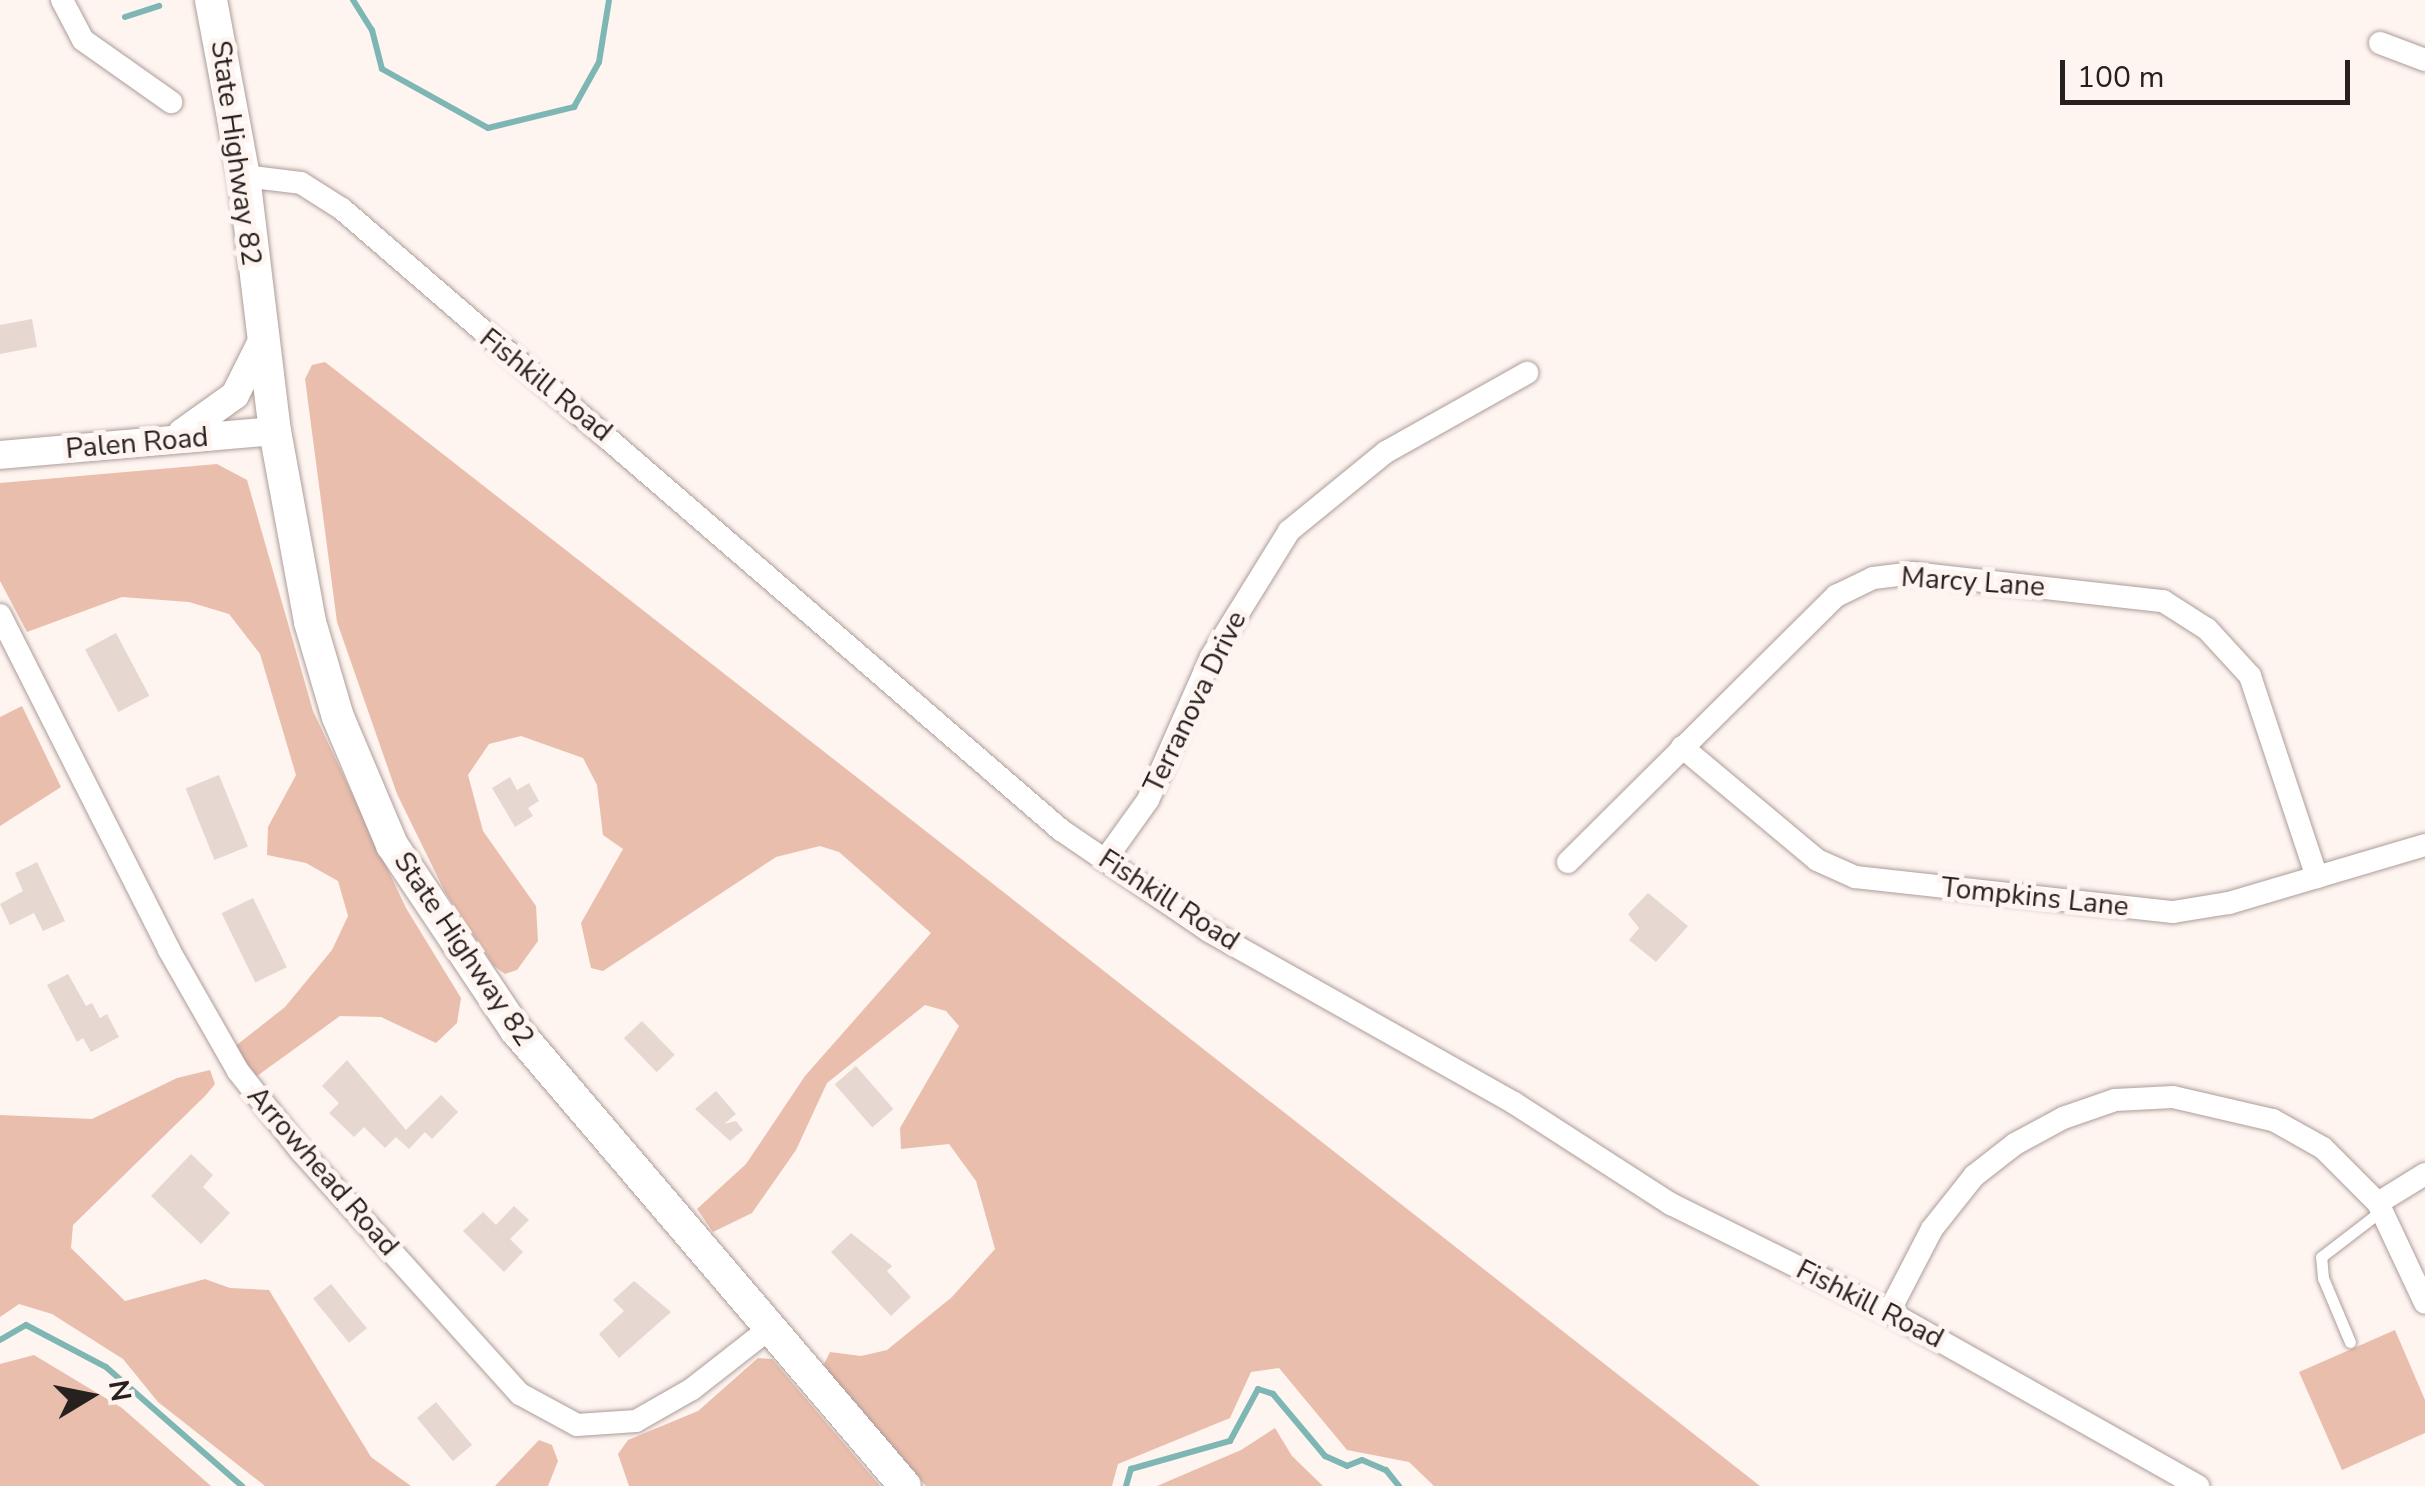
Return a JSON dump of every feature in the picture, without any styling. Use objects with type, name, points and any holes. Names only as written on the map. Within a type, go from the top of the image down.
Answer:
[{"type":"main road","name":"State Highway 82","points":[[211,0],[244,176],[274,431],[322,672],[392,844],[496,1005],[905,1486]]},
{"type":"street","points":[[62,0],[84,40],[172,102]]},
{"type":"street","points":[[2380,42],[2425,60]]},
{"type":"street","name":"Fishkill Road","points":[[244,176],[301,183],[342,208],[518,367],[636,458],[1061,830],[1210,931],[1386,1027],[1671,1204],[1889,1312],[2198,1486]]},
{"type":"street","points":[[170,439],[214,416],[235,395],[263,339]]},
{"type":"street","name":"Terranova Drive","points":[[1105,860],[1148,800],[1211,657],[1290,531],[1386,452],[1527,373]]},
{"type":"street","name":"Palen Road","points":[[0,455],[274,431]]},
{"type":"street","name":"Marcy Lane","points":[[1568,862],[1836,596],[1873,578],[1912,573],[2164,600],[2208,629],[2250,676],[2316,877]]},
{"type":"street","name":"Arrowhead Road","points":[[0,614],[169,950],[238,1071],[301,1152],[520,1394],[577,1425],[636,1421],[692,1389],[770,1328]]},
{"type":"street","name":"Tompkins Lane","points":[[1682,746],[1817,860],[1856,877],[2173,912],[2229,903],[2425,844]]},
{"type":"street","points":[[1889,1312],[1932,1229],[1974,1176],[2062,1118],[2115,1100],[2173,1096],[2274,1120],[2322,1148],[2380,1206],[2425,1303]]},
{"type":"street","points":[[2380,1206],[2425,1174]]},
{"type":"lane","points":[[2350,1342],[2323,1278],[2322,1257],[2380,1206]]},
{"type":"shaded area","points":[[325,362],[1760,1486],[1434,1486],[1409,1462],[1347,1450],[1279,1368],[1251,1372],[1230,1418],[1118,1464],[1112,1486],[926,1486],[839,1390],[824,1364],[830,1352],[861,1356],[887,1350],[952,1297],[995,1249],[976,1181],[949,1144],[901,1149],[900,1128],[959,1026],[946,1011],[925,1005],[827,1083],[796,1150],[752,1213],[713,1232],[697,1209],[746,1164],[805,1076],[931,933],[839,852],[820,846],[776,857],[603,971],[591,968],[581,923],[623,849],[603,835],[597,785],[583,758],[521,736],[489,744],[468,775],[483,831],[536,906],[538,941],[517,970],[505,974],[494,966],[445,892],[397,794],[337,622],[305,379],[312,365]]},
{"type":"shaded area","points":[[217,464],[247,480],[313,711],[406,908],[461,998],[457,1023],[436,1043],[381,1017],[340,1016],[257,1076],[233,1048],[285,1007],[332,950],[348,916],[338,881],[306,863],[267,855],[268,827],[296,775],[260,654],[229,614],[189,602],[122,597],[27,632],[0,581],[0,483]]},
{"type":"shaded area","points":[[22,706],[61,787],[0,826],[0,717]]},
{"type":"shaded area","points":[[210,1070],[215,1084],[206,1095],[73,1225],[71,1248],[125,1301],[205,1279],[230,1288],[269,1290],[371,1457],[411,1486],[265,1486],[158,1402],[123,1359],[52,1314],[19,1304],[0,1317],[0,1115],[92,1119],[177,1078]]},
{"type":"shaded area","points":[[2395,1330],[2425,1400],[2425,1433],[2342,1470],[2299,1372]]},
{"type":"shaded area","points":[[34,1355],[122,1408],[211,1486],[0,1486],[0,1364]]},
{"type":"shaded area","points":[[758,1358],[772,1359],[880,1486],[629,1486],[618,1454],[628,1440],[698,1411]]},
{"type":"shaded area","points":[[1275,1428],[1292,1456],[1323,1486],[1157,1486],[1241,1450]]},
{"type":"shaded area","points":[[539,1440],[552,1445],[558,1461],[548,1486],[495,1486]]},
{"type":"building","points":[[32,319],[37,347],[0,354],[0,325]]},
{"type":"building","points":[[116,633],[149,696],[118,712],[85,649]]},
{"type":"building","points":[[219,775],[248,846],[214,860],[186,788]]},
{"type":"building","points":[[510,777],[517,790],[529,783],[539,801],[528,808],[533,816],[515,827],[492,788]]},
{"type":"building","points":[[37,862],[65,921],[43,931],[34,913],[10,925],[0,904],[23,891],[15,873]]},
{"type":"building","points":[[1648,893],[1688,926],[1656,962],[1629,940],[1639,928],[1628,914]]},
{"type":"building","points":[[253,898],[287,967],[255,983],[222,913]]},
{"type":"building","points":[[68,974],[86,1006],[92,1003],[100,1018],[107,1014],[119,1037],[91,1052],[83,1038],[77,1042],[47,985]]},
{"type":"building","points":[[642,1021],[675,1055],[657,1072],[624,1038]]},
{"type":"building","points":[[347,1060],[406,1130],[441,1095],[458,1112],[432,1139],[425,1132],[409,1149],[396,1137],[385,1148],[364,1127],[354,1137],[329,1113],[339,1103],[322,1086]]},
{"type":"building","points":[[856,1066],[893,1109],[872,1127],[835,1084]]},
{"type":"building","points":[[716,1091],[736,1114],[724,1124],[736,1121],[743,1130],[730,1141],[695,1109]]},
{"type":"building","points":[[191,1154],[213,1175],[203,1187],[230,1213],[201,1244],[151,1196]]},
{"type":"building","points":[[514,1206],[529,1220],[510,1239],[523,1252],[504,1272],[463,1231],[483,1212],[496,1225]]},
{"type":"building","points":[[851,1233],[892,1266],[887,1271],[911,1297],[891,1316],[831,1252]]},
{"type":"building","points":[[634,1281],[671,1312],[619,1358],[599,1334],[624,1311],[613,1300]]},
{"type":"building","points":[[331,1284],[367,1328],[349,1343],[313,1298]]},
{"type":"building","points":[[436,1402],[472,1445],[453,1461],[417,1418]]},
{"type":"waterway","points":[[353,0],[372,30],[382,69],[488,128],[574,107],[599,62],[609,0]]},
{"type":"waterway","points":[[125,17],[159,6]]},
{"type":"waterway","points":[[0,1340],[26,1325],[106,1367],[242,1486]]},
{"type":"waterway","points":[[1126,1486],[1131,1469],[1230,1441],[1258,1389],[1273,1394],[1325,1456],[1347,1466],[1362,1460],[1386,1470],[1399,1486]]}]
